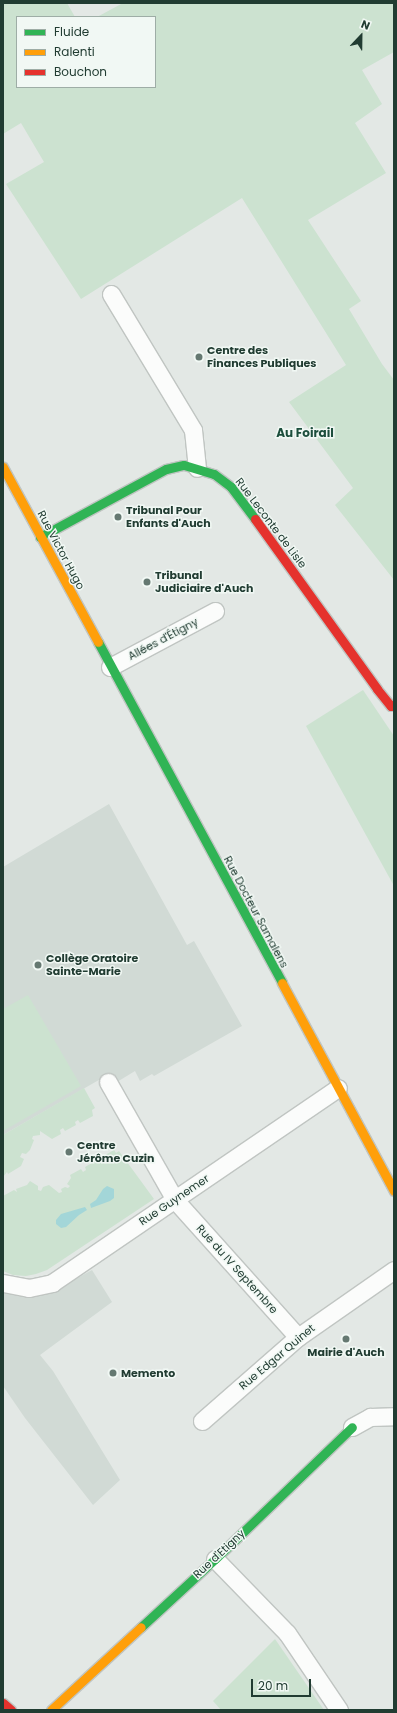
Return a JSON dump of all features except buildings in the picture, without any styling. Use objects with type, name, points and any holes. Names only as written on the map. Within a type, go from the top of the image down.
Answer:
[{"type":"main road","name":"Rue Leconte de Lisle","points":[[40,537],[166,469],[184,466],[198,468],[214,474],[231,487],[268,535],[377,689],[393,705]]},
{"type":"main road","name":"Rue Victor Hugo","points":[[3,467],[98,645]]},
{"type":"main road","name":"Rue Docteur Samalens","points":[[98,645],[394,1191]]},
{"type":"main road","name":"Rue d'Etigny","points":[[51,1710],[215,1559],[352,1427]]},
{"type":"main road","points":[[3,1703],[11,1710]]},
{"type":"street","points":[[111,294],[193,430],[198,468]]},
{"type":"street","name":"Allées d'Étigny","points":[[110,667],[215,611]]},
{"type":"street","name":"Rue du IV Septembre","points":[[108,1082],[175,1200],[298,1337]]},
{"type":"street","name":"Rue Guynemer","points":[[3,1283],[29,1288],[52,1283],[338,1088]]},
{"type":"street","name":"Rue Edgar Quinet","points":[[202,1421],[298,1337],[394,1270]]},
{"type":"street","name":"Rue d'Etigny","points":[[352,1427],[370,1417],[394,1416]]},
{"type":"street","points":[[215,1559],[287,1633],[339,1710]]},
{"type":"shaded area","points":[[109,804],[187,945],[194,941],[242,1026],[154,1076],[152,1074],[140,1081],[135,1071],[117,1082],[111,1073],[3,1135],[3,867]]},
{"type":"shaded area","points":[[92,1270],[112,1302],[40,1355],[53,1371],[120,1480],[93,1505],[25,1418],[3,1386],[3,1293],[28,1298],[39,1296],[52,1292]]},
{"type":"green space","points":[[3,3],[67,3],[74,16],[16,16],[16,88],[156,88],[156,16],[99,16],[123,3],[394,3],[394,52],[362,70],[382,104],[355,123],[386,173],[308,220],[361,301],[349,309],[382,364],[394,380],[394,580],[335,505],[353,488],[289,402],[346,365],[242,198],[81,299],[6,184],[44,162],[21,123],[3,134]]},
{"type":"green space","points":[[363,690],[394,736],[394,886],[306,726]]},
{"type":"green space","points":[[28,995],[81,1086],[3,1131],[3,1009]]},
{"type":"green space","points":[[84,1088],[95,1108],[92,1110],[93,1116],[80,1123],[78,1120],[75,1122],[76,1125],[65,1131],[63,1128],[60,1130],[61,1134],[52,1139],[40,1131],[40,1135],[33,1136],[32,1139],[34,1140],[30,1150],[26,1154],[22,1153],[20,1157],[24,1159],[21,1166],[8,1174],[7,1172],[3,1177],[3,1135]]},
{"type":"green space","points":[[114,1150],[116,1153],[119,1151],[154,1199],[47,1270],[26,1276],[13,1275],[3,1271],[3,1196],[14,1190],[17,1192],[16,1189],[27,1185],[30,1181],[38,1186],[38,1190],[41,1191],[43,1187],[49,1185],[59,1193],[62,1192],[61,1189],[65,1187],[68,1188],[70,1186],[67,1184],[71,1178],[70,1175],[81,1169],[83,1172],[86,1170],[85,1167],[97,1160],[99,1163],[102,1161],[100,1158]]},
{"type":"green space","points":[[275,1639],[324,1710],[221,1710],[213,1701]]},
{"type":"water","points":[[107,1186],[114,1189],[114,1198],[91,1208],[90,1204],[96,1200],[103,1189]]},
{"type":"water","points":[[85,1207],[87,1210],[66,1227],[61,1228],[56,1224],[56,1220],[61,1214]]},
{"type":"traffic: fast","points":[[40,537],[166,469],[184,465],[214,474],[231,487],[255,519]]},
{"type":"traffic: fast","points":[[98,642],[282,983]]},
{"type":"traffic: fast","points":[[141,1627],[215,1559],[352,1427]]},
{"type":"traffic: slow","points":[[3,467],[98,642]]},
{"type":"traffic: slow","points":[[282,983],[394,1191]]},
{"type":"traffic: slow","points":[[51,1710],[141,1627]]},
{"type":"traffic: jam","points":[[255,519],[377,689],[391,706],[394,705]]},
{"type":"traffic: jam","points":[[3,1703],[11,1710]]},
{"type":"place","name":"Centre des Finances Publiques","points":[[199,357]]},
{"type":"place","name":"Tribunal Pour Enfants d'Auch","points":[[118,517]]},
{"type":"place","name":"Tribunal Judiciaire d'Auch","points":[[147,582]]},
{"type":"place","name":"Collège Oratoire Sainte-Marie","points":[[38,965]]},
{"type":"place","name":"Centre Jérôme Cuzin","points":[[69,1152]]},
{"type":"place","name":"Mairie d'Auch","points":[[346,1339]]},
{"type":"place","name":"Memento","points":[[113,1373]]},
{"type":"district","name":"Au Foirail","points":[[305,433]]}]
